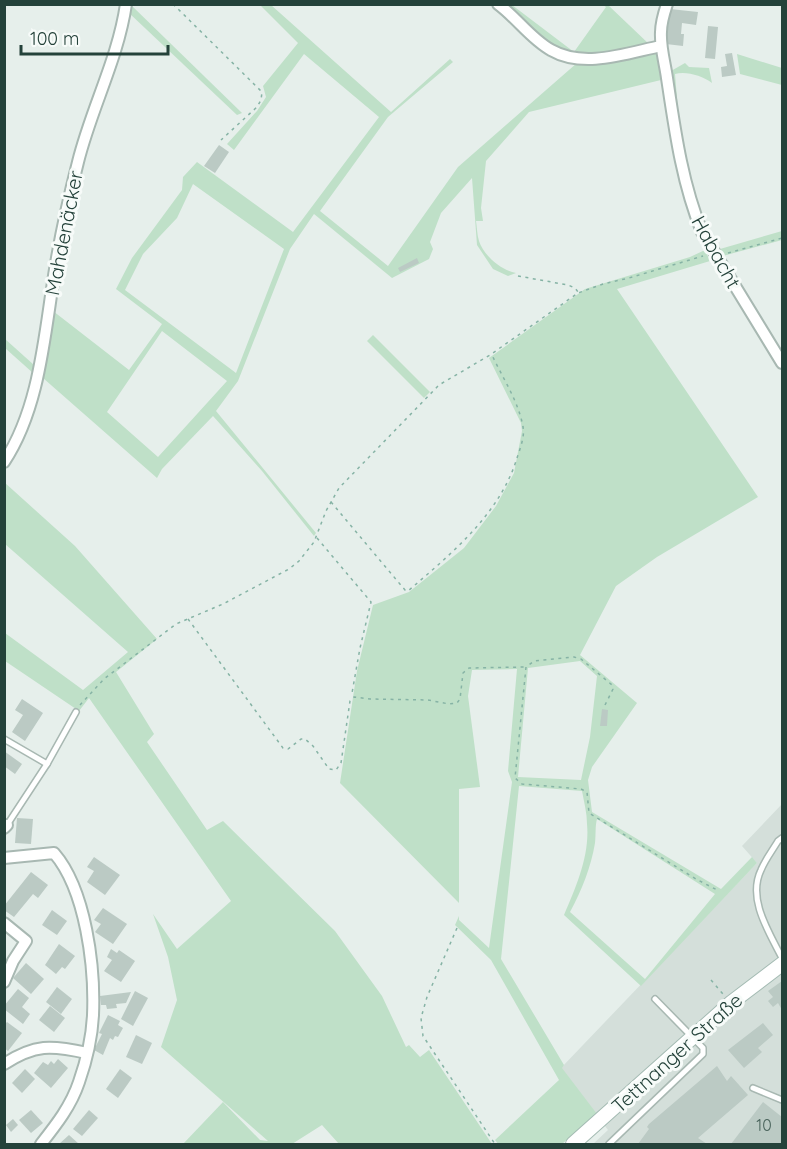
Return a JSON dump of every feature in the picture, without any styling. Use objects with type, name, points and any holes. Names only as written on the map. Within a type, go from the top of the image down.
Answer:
[{"type":"main road","name":"Tettnanger Straße","points":[[573,1144],[732,1002],[783,964]]},
{"type":"street","name":"Mahdenäcker","points":[[4,462],[21,428],[36,382],[41,363],[53,279],[78,161],[112,58],[126,4]]},
{"type":"street","points":[[498,4],[551,50],[568,57],[580,59],[610,57],[661,46]]},
{"type":"street","name":"Habacht","points":[[667,4],[661,31],[661,46],[685,183],[693,210],[702,232],[783,363]]},
{"type":"street","points":[[4,858],[54,853],[64,864],[72,878],[83,914],[93,972],[93,1017],[79,1083],[66,1112],[41,1144]]},
{"type":"street","points":[[4,922],[26,941],[13,961],[4,982]]},
{"type":"street","points":[[4,1064],[36,1048],[58,1047],[87,1053]]},
{"type":"lane","points":[[6,827],[47,764],[76,712]]},
{"type":"lane","points":[[4,739],[47,764]]},
{"type":"lane","points":[[783,838],[778,842],[760,871],[756,887],[761,915],[783,958]]},
{"type":"lane","points":[[609,1144],[703,1054],[703,1048],[655,999]]},
{"type":"lane","points":[[753,1088],[783,1100]]},
{"type":"path","points":[[173,4],[262,92],[257,107],[221,140]]},
{"type":"path","points":[[76,712],[85,698],[104,679],[176,624],[289,569],[306,555],[317,537],[339,488],[439,385],[491,354],[578,293],[706,254],[724,254],[783,238]]},
{"type":"path","points":[[518,276],[568,285],[575,288],[578,293]]},
{"type":"path","points":[[331,502],[405,590],[408,591],[447,558],[478,525],[504,491],[520,451],[524,429],[520,415],[491,354]]},
{"type":"path","points":[[317,537],[371,602],[352,693],[354,697]]},
{"type":"path","points":[[188,618],[283,748],[288,749],[305,739],[313,746],[329,769],[336,770],[341,763],[350,701],[354,697]]},
{"type":"path","points":[[354,697],[457,703],[460,699],[463,673],[469,668],[526,667],[534,661],[574,657],[581,659],[612,685],[613,688],[605,705]]},
{"type":"path","points":[[526,667],[515,774],[518,781],[522,784],[582,789],[587,792],[589,813],[719,891]]},
{"type":"path","points":[[457,928],[421,1018],[423,1036],[495,1144]]},
{"type":"shaded area","points":[[782,804],[782,1144],[593,1144],[608,1130],[561,1068],[757,863],[742,846]]},
{"type":"green space","points":[[131,5],[242,113],[237,115],[128,12]]},
{"type":"green space","points":[[260,5],[271,5],[391,112],[450,59],[453,62],[388,117],[320,211],[388,266],[458,167],[577,63],[646,52],[656,53],[661,80],[529,112],[486,161],[481,208],[483,221],[476,221],[478,239],[481,247],[494,262],[516,273],[508,276],[493,269],[477,245],[472,178],[441,213],[430,242],[433,249],[429,259],[392,278],[314,214],[290,249],[238,381],[216,411],[316,533],[314,536],[262,471],[213,416],[162,469],[157,478],[43,378],[53,311],[129,370],[162,324],[116,289],[132,258],[182,190],[183,177],[197,162],[293,232],[379,117],[304,54],[234,150],[227,144],[257,111],[266,97],[263,86],[298,43]],"holes":[[[193,184],[284,249],[236,373],[125,290],[143,254],[177,218]],[[162,331],[227,381],[158,457],[107,412]]]},
{"type":"green space","points":[[502,5],[512,5],[574,52],[606,7],[603,5],[608,5],[650,45],[580,56],[552,48]]},
{"type":"green space","points":[[737,54],[782,68],[782,85],[740,74]]},
{"type":"green space","points":[[685,63],[689,67],[709,68],[712,83],[694,75],[675,74],[679,122],[698,209],[720,249],[782,231],[782,240],[719,257],[694,204],[670,85],[671,71]]},
{"type":"green space","points":[[705,250],[710,261],[617,289],[758,497],[657,557],[616,586],[580,655],[637,703],[592,767],[588,780],[592,812],[721,889],[752,857],[757,863],[641,986],[564,915],[577,882],[586,847],[587,820],[582,791],[519,786],[501,959],[564,1065],[562,1068],[597,1114],[562,1144],[498,1144],[495,1140],[559,1080],[491,960],[455,925],[459,916],[459,920],[489,948],[512,782],[508,771],[517,669],[472,670],[468,696],[480,787],[459,789],[459,903],[340,783],[357,671],[373,605],[409,592],[464,548],[496,506],[514,473],[522,431],[521,423],[489,358],[585,289],[690,257]],"holes":[[[580,661],[597,676],[590,737],[581,780],[518,777],[528,668]],[[597,819],[715,894],[645,979],[570,912],[591,861]]]},
{"type":"green space","points":[[373,335],[430,392],[424,398],[367,341]]},
{"type":"green space","points":[[5,339],[34,365],[33,373],[5,348]]},
{"type":"green space","points":[[4,482],[75,546],[157,639],[116,672],[154,734],[147,742],[207,830],[223,821],[335,931],[382,996],[406,1047],[409,1045],[420,1057],[429,1050],[492,1144],[339,1144],[322,1125],[292,1144],[183,1144],[223,1102],[260,1140],[268,1141],[161,1047],[177,1000],[168,957],[153,914],[177,949],[231,901],[89,698],[79,711],[5,661],[5,633],[83,690],[128,652],[5,544]]},
{"type":"building","points":[[670,9],[698,12],[696,25],[682,23],[683,46],[666,44]]},
{"type":"building","points":[[708,26],[718,27],[715,59],[705,58]]},
{"type":"building","points":[[732,53],[736,75],[722,77],[721,67],[727,66],[725,54]]},
{"type":"building","points":[[219,145],[229,152],[215,173],[204,166]]},
{"type":"building","points":[[417,258],[419,263],[400,272],[398,268]]},
{"type":"building","points":[[22,699],[43,713],[25,741],[12,732],[23,715],[15,710]]},
{"type":"building","points":[[602,709],[608,710],[607,726],[600,726]]},
{"type":"building","points":[[4,751],[22,764],[15,774],[4,766]]},
{"type":"building","points":[[17,818],[33,819],[31,844],[15,843]]},
{"type":"building","points":[[94,857],[120,875],[105,895],[87,882],[94,871],[87,867]]},
{"type":"building","points":[[31,872],[48,885],[38,898],[33,894],[14,917],[4,910],[4,906]]},
{"type":"building","points":[[103,908],[127,924],[113,944],[95,932],[101,924],[94,920]]},
{"type":"building","points":[[52,910],[67,921],[57,935],[42,925]]},
{"type":"building","points":[[59,944],[75,956],[65,969],[62,967],[56,974],[45,965]]},
{"type":"building","points":[[111,949],[117,953],[119,950],[135,961],[121,982],[104,971],[112,960],[107,957]]},
{"type":"building","points":[[26,963],[44,979],[31,994],[13,978]]},
{"type":"building","points":[[782,981],[782,1010],[778,1003],[773,1007],[768,1001],[773,997],[768,991]]},
{"type":"building","points":[[57,987],[72,999],[61,1014],[46,1002]]},
{"type":"building","points":[[18,989],[29,998],[22,1007],[30,1014],[23,1024],[4,1009]]},
{"type":"building","points":[[135,991],[148,998],[133,1026],[121,1019]]},
{"type":"building","points":[[131,992],[126,1003],[116,1004],[117,1008],[107,1009],[106,1005],[101,1005],[100,996]]},
{"type":"building","points":[[50,1006],[65,1018],[54,1032],[39,1020]]},
{"type":"building","points":[[108,1015],[120,1021],[118,1025],[123,1028],[118,1037],[115,1036],[113,1040],[110,1038],[103,1055],[94,1050]]},
{"type":"building","points":[[7,1022],[22,1033],[8,1051],[4,1048],[4,1025]]},
{"type":"building","points":[[763,1023],[773,1035],[758,1048],[762,1052],[744,1068],[728,1050]]},
{"type":"building","points":[[136,1035],[152,1043],[142,1064],[126,1057]]},
{"type":"building","points":[[58,1059],[68,1068],[51,1088],[34,1073],[43,1062],[48,1065],[51,1061],[54,1064]]},
{"type":"building","points":[[717,1066],[727,1081],[731,1076],[748,1095],[698,1138],[707,1144],[638,1144],[649,1129],[647,1127],[649,1124]]},
{"type":"building","points":[[25,1069],[35,1079],[22,1093],[12,1083]]},
{"type":"building","points":[[120,1069],[132,1078],[118,1098],[106,1089]]},
{"type":"building","points":[[763,1102],[782,1117],[782,1144],[731,1144]]},
{"type":"building","points":[[31,1110],[43,1123],[31,1133],[19,1120]]},
{"type":"building","points":[[89,1110],[98,1118],[82,1136],[73,1129]]},
{"type":"building","points":[[13,1119],[18,1125],[11,1132],[6,1125]]},
{"type":"building","points":[[69,1135],[79,1144],[59,1144]]}]
